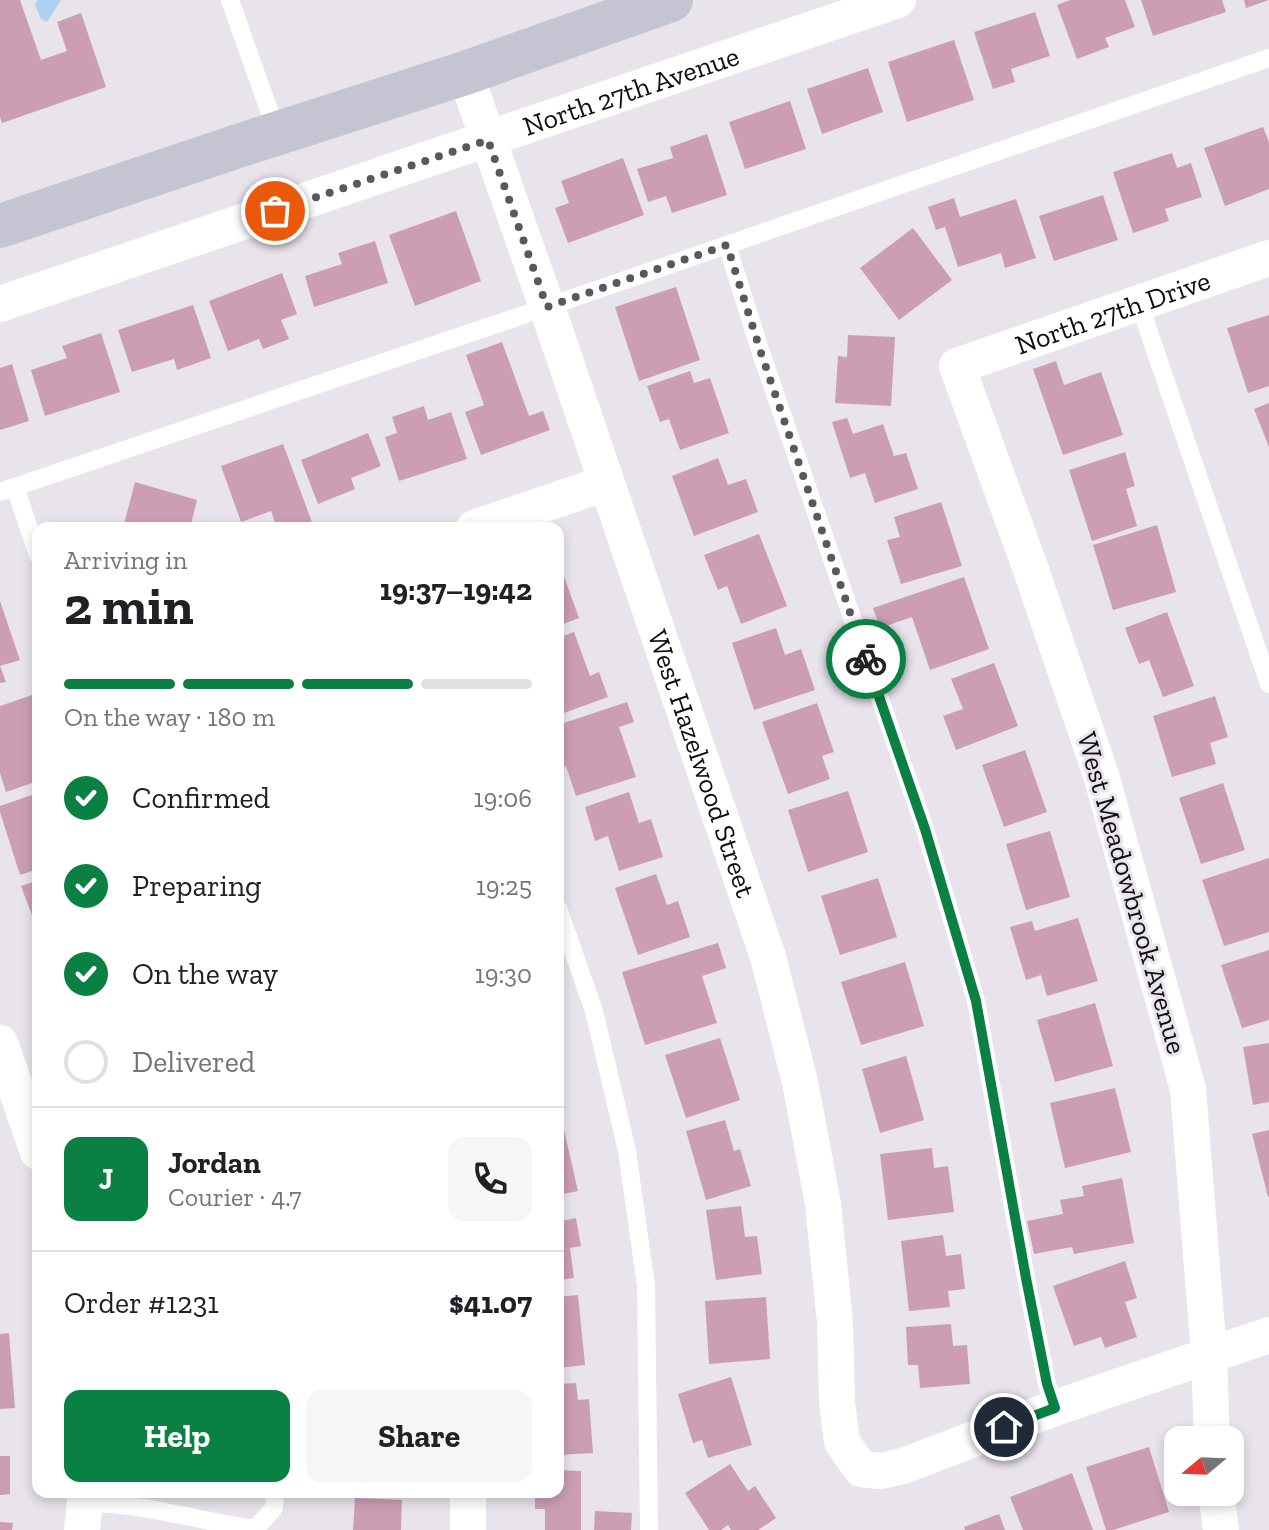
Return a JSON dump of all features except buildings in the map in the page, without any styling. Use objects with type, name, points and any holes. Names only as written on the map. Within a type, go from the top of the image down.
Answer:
[{"type":"main road","points":[[0,226],[465,73],[671,0]]},
{"type":"street","name":"North 27th Avenue","points":[[0,304],[898,0]]},
{"type":"street","name":"West Hazelwood Street","points":[[465,73],[768,957],[800,1082],[823,1204],[835,1322],[837,1402],[842,1442],[861,1469],[881,1471],[903,1466],[1055,1408]]},
{"type":"street","name":"North 27th Drive","points":[[957,366],[1269,258]]},
{"type":"street","name":"West Meadowbrook Avenue","points":[[957,366],[1101,775],[1188,1089],[1209,1355],[1212,1426]]},
{"type":"street","points":[[492,522],[606,483]]},
{"type":"street","points":[[0,1043],[32,1135]]},
{"type":"street","points":[[1055,1408],[1269,1335]]},
{"type":"street","points":[[468,1498],[468,1530]]},
{"type":"street","points":[[1218,1506],[1221,1530]]},
{"type":"lane","points":[[230,0],[277,134]]},
{"type":"lane","points":[[32,542],[7,489],[1269,58]]},
{"type":"lane","points":[[727,245],[766,368],[925,829],[976,1001],[1026,1278],[1047,1384],[1055,1408]]},
{"type":"lane","points":[[1139,303],[1269,684]]},
{"type":"lane","points":[[564,925],[594,1011],[627,1151],[646,1286],[649,1530]]},
{"type":"lane","points":[[85,1508],[116,1503],[255,1529],[274,1508],[275,1498]]},
{"type":"water","points":[[38,0],[61,0],[47,22],[41,19],[35,4]]},
{"type":"way so far","points":[[275,211],[488,140],[547,307],[727,245],[866,659]]},
{"type":"route","points":[[866,659],[925,829],[976,1001],[1026,1278],[1047,1384],[1055,1408],[1004,1427]]}]
